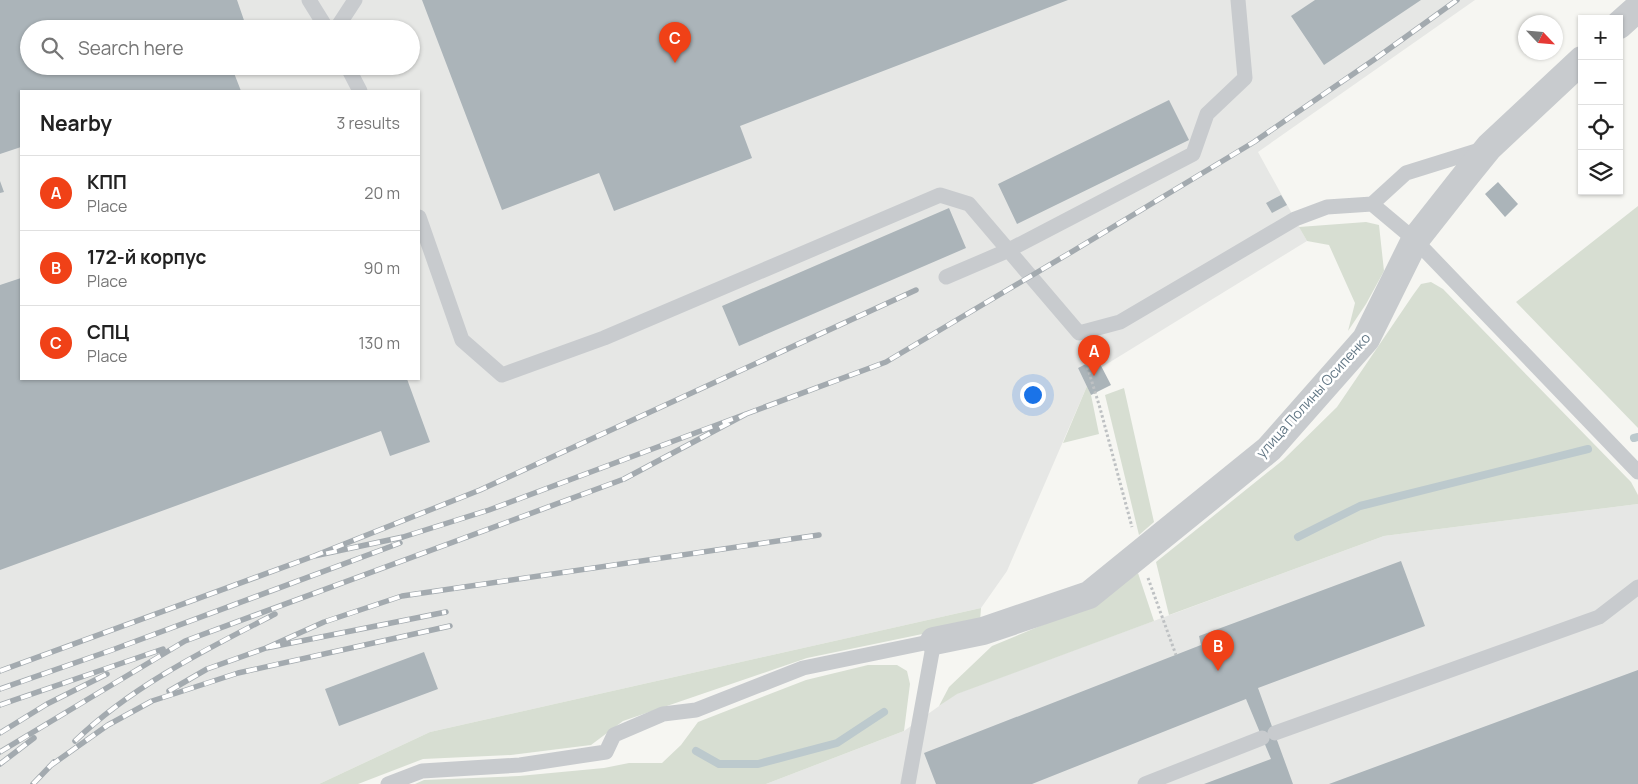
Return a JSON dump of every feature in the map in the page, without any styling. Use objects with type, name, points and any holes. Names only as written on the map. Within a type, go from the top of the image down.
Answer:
[{"type":"street","points":[[1623,21],[1638,8]]},
{"type":"street","name":"улица Полины Осипенко","points":[[934,641],[983,631],[1089,595],[1269,449],[1366,339],[1415,240],[1489,147],[1578,64]]},
{"type":"lane","points":[[310,0],[322,20]]},
{"type":"lane","points":[[342,20],[355,0]]},
{"type":"lane","points":[[946,277],[1009,250],[1193,154],[1207,114],[1245,78],[1238,0]]},
{"type":"lane","points":[[352,75],[359,90]]},
{"type":"lane","points":[[420,220],[462,340],[502,375],[604,338],[940,196],[969,204],[1079,333],[1120,322],[1295,219],[1327,207],[1372,204],[1406,173],[1489,147]]},
{"type":"lane","points":[[1372,204],[1415,240],[1638,472]]},
{"type":"lane","points":[[1145,784],[1269,735],[1599,617],[1638,587]]},
{"type":"lane","points":[[388,784],[422,770],[520,764],[606,752],[614,735],[663,714],[696,710],[803,668],[934,641],[908,784]]},
{"type":"path","points":[[1079,333],[1084,359],[1100,408],[1140,554],[1176,655]]},
{"type":"shaded area","points":[[0,0],[1475,0],[1258,152],[1307,241],[1102,367],[1097,358],[1078,368],[1087,386],[1007,571],[981,608],[430,732],[319,784],[0,784]]},
{"type":"shaded area","points":[[1638,206],[1638,428],[1516,302]]},
{"type":"shaded area","points":[[1366,222],[1379,225],[1384,271],[1366,304],[1348,331],[1355,303],[1329,245],[1307,241],[1299,227]]},
{"type":"shaded area","points":[[1431,282],[1443,289],[1631,482],[1638,495],[1638,504],[1384,536],[1169,615],[1156,562],[1283,460],[1337,407],[1421,284]]},
{"type":"shaded area","points":[[1087,386],[1091,395],[1099,434],[1063,443]]},
{"type":"shaded area","points":[[1124,388],[1154,522],[1139,535],[1105,395]]},
{"type":"shaded area","points":[[1638,504],[1638,784],[766,784],[904,731],[956,694],[1384,536]]},
{"type":"shaded area","points":[[1138,573],[1154,621],[957,694],[939,706],[949,687],[992,646],[1095,603]]},
{"type":"shaded area","points":[[981,608],[980,622],[807,658],[623,721],[591,745],[511,755],[423,759],[358,784],[319,784],[430,732]]},
{"type":"shaded area","points":[[868,665],[897,665],[907,671],[910,684],[904,731],[766,784],[415,784],[424,780],[519,776],[604,768],[629,763],[662,763],[681,745],[698,722],[806,680]]},
{"type":"building","points":[[0,0],[237,0],[244,20],[20,20],[20,75],[235,75],[241,90],[20,90],[20,147],[0,154]]},
{"type":"building","points":[[422,0],[1068,0],[740,126],[752,158],[614,211],[599,173],[502,210]]},
{"type":"building","points":[[1315,0],[1421,0],[1324,65],[1291,16]]},
{"type":"building","points":[[1169,100],[1189,140],[1017,224],[998,184]]},
{"type":"building","points":[[0,181],[4,192],[0,193]]},
{"type":"building","points":[[1498,182],[1518,204],[1505,217],[1485,194]]},
{"type":"building","points":[[1281,195],[1287,205],[1272,213],[1266,203]]},
{"type":"building","points":[[949,208],[966,248],[739,346],[722,306]]},
{"type":"building","points":[[20,278],[20,380],[407,380],[430,442],[390,456],[381,431],[0,570],[0,285]]},
{"type":"building","points":[[1097,358],[1111,385],[1091,395],[1078,368]]},
{"type":"building","points":[[1401,561],[1425,626],[1258,688],[1293,784],[1204,784],[1271,759],[1246,699],[1032,784],[936,784],[924,753],[1201,645],[1199,636]]},
{"type":"building","points":[[424,652],[438,689],[339,726],[325,689]]},
{"type":"building","points":[[1638,670],[1638,784],[1329,784]]},
{"type":"waterway","points":[[1634,438],[1638,437]]},
{"type":"waterway","points":[[1298,537],[1360,506],[1588,449]]},
{"type":"waterway","points":[[696,751],[719,764],[758,764],[837,743],[884,712]]},
{"type":"railway","points":[[746,414],[886,362],[1254,142],[1457,0]]},
{"type":"railway","points":[[0,752],[185,641],[624,479],[746,414],[489,510],[403,537],[314,556],[480,490],[916,290]]},
{"type":"railway","points":[[266,648],[324,622],[402,596],[819,535]]},
{"type":"railway","points":[[0,689],[112,650],[400,543]]},
{"type":"railway","points":[[0,671],[314,556]]},
{"type":"railway","points":[[169,691],[207,669],[266,648],[446,612]]},
{"type":"railway","points":[[75,741],[120,703],[170,670],[275,614]]},
{"type":"railway","points":[[50,766],[108,725],[152,701],[238,673],[450,626]]},
{"type":"railway","points":[[0,705],[163,649]]},
{"type":"railway","points":[[0,733],[47,704],[107,674]]},
{"type":"railway","points":[[0,764],[34,738]]},
{"type":"railway","points":[[33,784],[54,762]]},
{"type":"place","name":"СПЦ","points":[[675,63]]},
{"type":"place","name":"КПП","points":[[1094,376]]},
{"type":"place","name":"172-й корпус","points":[[1218,671]]}]
